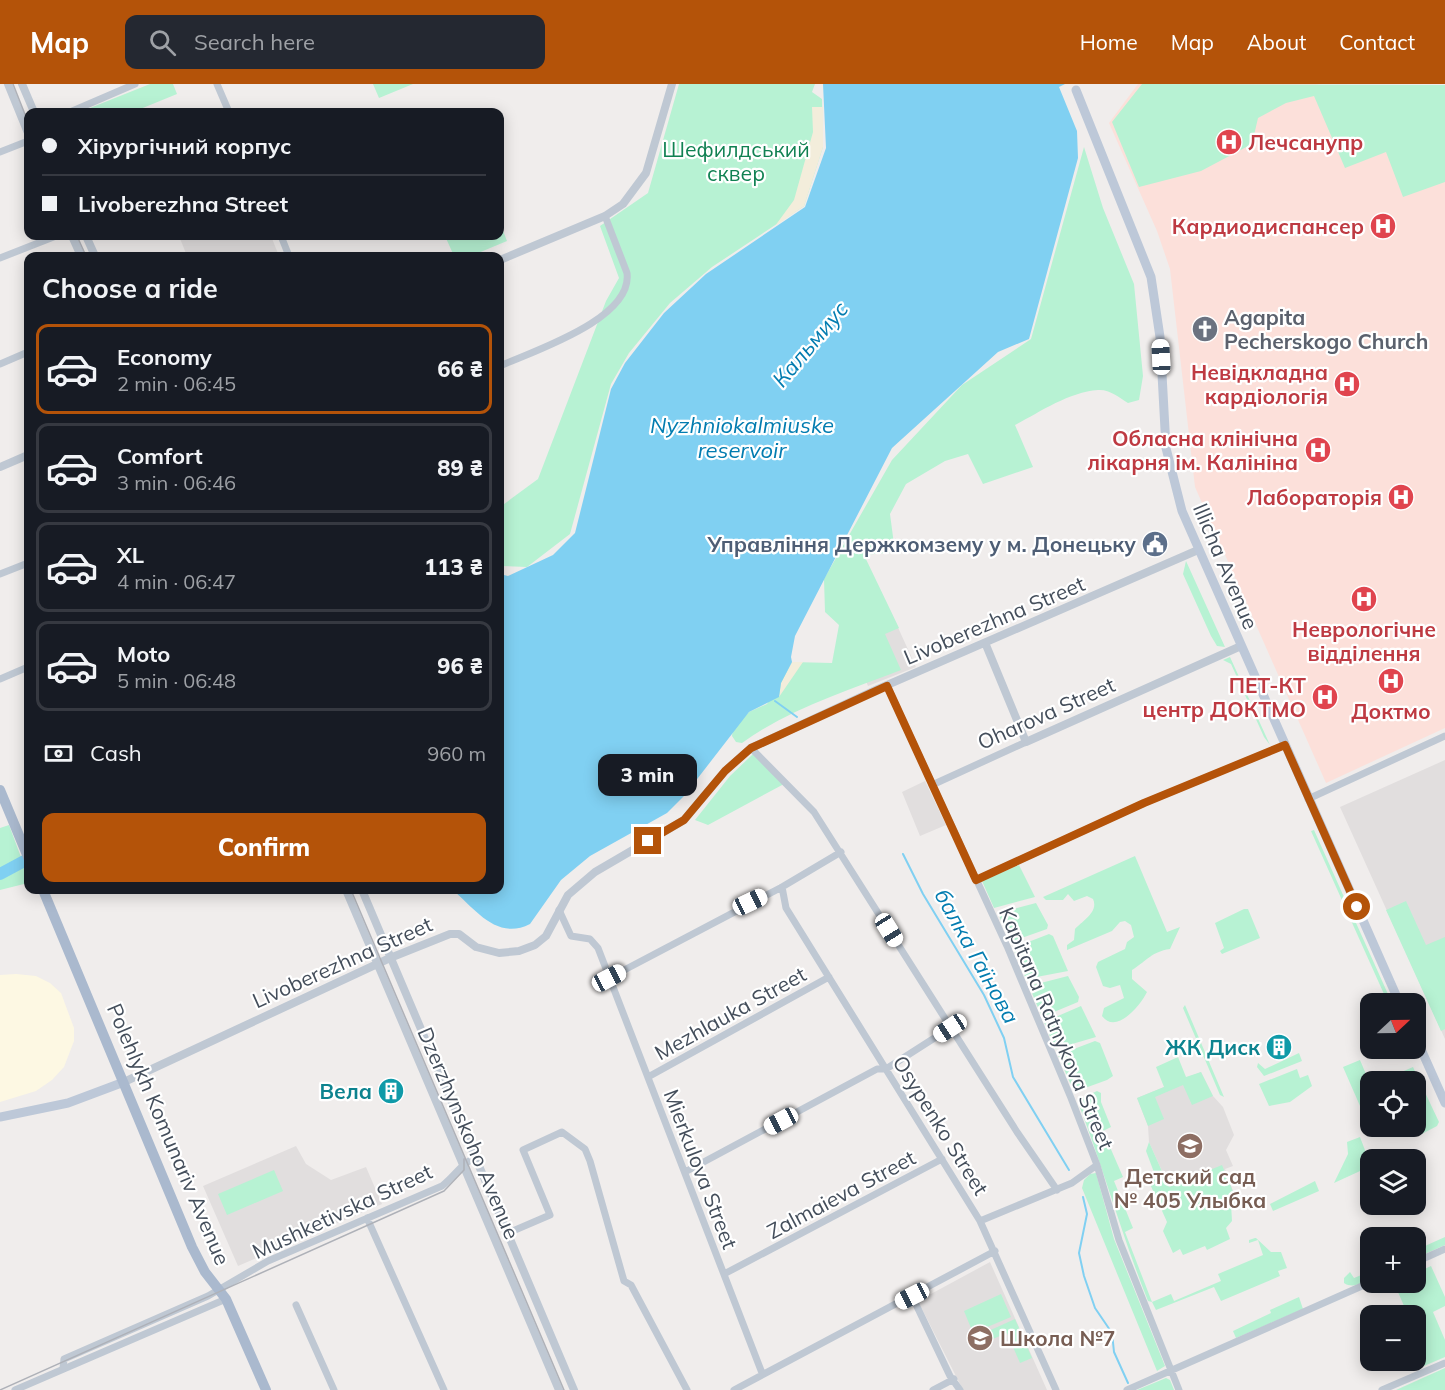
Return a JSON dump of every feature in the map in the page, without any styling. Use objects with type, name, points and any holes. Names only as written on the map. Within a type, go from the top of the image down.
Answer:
[{"type":"main road","name":"Illicha Avenue","points":[[1076,90],[1152,277],[1160,337],[1170,470],[1182,511],[1395,993]]},
{"type":"main road","points":[[0,790],[24,848]]},
{"type":"main road","name":"Polehlykh Komunariv Avenue","points":[[45,894],[192,1247],[222,1295],[266,1390]]},
{"type":"main road","points":[[1425,1059],[1445,1103]]},
{"type":"main road","name":"Livoberezhna Street","points":[[0,1117],[68,1103],[124,1082]]},
{"type":"street","points":[[8,84],[24,123]]},
{"type":"street","points":[[22,84],[32,108]]},
{"type":"street","points":[[79,108],[135,84]]},
{"type":"street","points":[[217,84],[227,108]]},
{"type":"street","points":[[504,258],[605,216],[623,204],[646,173],[672,84]]},
{"type":"street","points":[[0,152],[24,143]]},
{"type":"street","points":[[504,364],[581,331],[598,319],[625,290],[628,281],[627,273],[605,216]]},
{"type":"street","points":[[0,258],[46,240]]},
{"type":"street","points":[[0,364],[24,354]]},
{"type":"street","points":[[0,467],[24,458]]},
{"type":"street","name":"Livoberezhna Street","points":[[124,1082],[390,958],[450,934],[464,936],[476,947],[499,953],[519,951],[542,940],[568,895],[595,872],[684,820],[725,771],[751,748],[1198,550]]},
{"type":"street","points":[[0,574],[24,564]]},
{"type":"street","points":[[986,645],[1026,742]]},
{"type":"street","name":"Oharova Street","points":[[932,784],[1241,646]]},
{"type":"street","points":[[0,679],[24,669]]},
{"type":"street","name":"Kapitana Ratnykova Street","points":[[887,686],[1035,1012],[1097,1166],[1119,1240],[1179,1390]]},
{"type":"street","points":[[1308,799],[1445,736]]},
{"type":"street","points":[[976,880],[1144,803],[1285,745]]},
{"type":"street","points":[[751,748],[814,812],[950,1028],[1057,1190]]},
{"type":"street","points":[[609,978],[782,887],[841,852]]},
{"type":"street","name":"Osypenko Street","points":[[782,887],[786,908],[980,1221],[1056,1390]]},
{"type":"street","name":"Dzerzhynskoho Avenue","points":[[348,894],[559,1390]]},
{"type":"street","name":"Dzerzhynskoho Avenue","points":[[364,894],[574,1390]]},
{"type":"street","name":"Mierkulova Street","points":[[559,909],[571,936],[594,941],[762,1373]]},
{"type":"street","name":"Mezhlauka Street","points":[[648,1077],[829,977]]},
{"type":"street","points":[[685,1172],[877,1069],[886,1070],[950,1028]]},
{"type":"street","points":[[508,1233],[550,1215],[523,1150],[562,1132],[585,1149],[624,1281],[631,1285],[687,1390]]},
{"type":"street","name":"Mushketivska Street","points":[[15,1390],[222,1295],[268,1261],[442,1186],[453,1177],[462,1164],[474,1158]]},
{"type":"street","name":"Zalmaieva Street","points":[[724,1274],[942,1159]]},
{"type":"street","points":[[980,1221],[1072,1183],[1097,1166]]},
{"type":"street","points":[[367,1218],[444,1390]]},
{"type":"street","points":[[1426,1258],[1445,1249]]},
{"type":"street","points":[[734,1390],[762,1373],[995,1251]]},
{"type":"street","points":[[1127,1390],[1360,1287]]},
{"type":"street","name":"Mushketivska Street","points":[[63,1368],[64,1359],[222,1295]]},
{"type":"street","points":[[912,1296],[960,1390]]},
{"type":"street","points":[[296,1305],[334,1390]]},
{"type":"street","points":[[1382,1390],[1445,1363]]},
{"type":"street","points":[[933,1390],[954,1379]]},
{"type":"shaded area","name":"Обласна клінічна лікарня ім. Калініна","points":[[1138,84],[1316,84],[1445,125],[1445,728],[1326,783],[1195,487],[1170,269],[1157,231],[1109,123]]},
{"type":"shaded area","points":[[181,240],[273,240],[277,252],[185,252]]},
{"type":"shaded area","points":[[890,610],[916,667],[868,686],[846,634]]},
{"type":"shaded area","points":[[1445,760],[1445,1039],[1426,993],[1340,807]]},
{"type":"shaded area","points":[[925,781],[946,825],[920,836],[902,792]]},
{"type":"shaded area","points":[[0,975],[36,976],[50,983],[61,993],[74,1028],[74,1041],[64,1067],[52,1080],[36,1091],[0,1102]]},
{"type":"shaded area","name":"Детский сад № 405 Улыбка","points":[[1201,1072],[1213,1096],[1223,1107],[1234,1135],[1226,1150],[1233,1166],[1225,1169],[1234,1194],[1231,1204],[1186,1225],[1149,1142],[1148,1126],[1137,1098]]},
{"type":"shaded area","points":[[296,1146],[306,1164],[331,1180],[366,1167],[382,1204],[238,1266],[203,1186]]},
{"type":"shaded area","name":"Школа №7","points":[[990,1262],[1047,1390],[963,1390],[918,1301]]},
{"type":"green space","points":[[150,84],[173,84],[177,94],[143,108],[90,108]]},
{"type":"green space","points":[[373,84],[413,84],[379,98]]},
{"type":"green space","name":"Шефилдський сквер","points":[[679,84],[815,84],[812,92],[822,99],[823,147],[804,206],[712,267],[670,303],[629,353],[611,384],[570,534],[527,567],[504,566],[504,504],[538,479],[606,301],[619,278],[600,226],[648,193]]},
{"type":"green space","points":[[1142,84],[1445,85],[1445,182],[1403,197],[1386,152],[1345,168],[1314,96],[1286,103],[1258,118],[1252,144],[1201,171],[1139,187],[1112,122]]},
{"type":"green space","points":[[1084,147],[1103,208],[1134,284],[1143,376],[1139,400],[1128,403],[1114,394],[1098,390],[1076,394],[1015,425],[1033,467],[983,484],[968,454],[945,461],[906,484],[890,514],[895,552],[864,555],[899,628],[885,634],[901,670],[799,710],[742,743],[736,742],[732,736],[733,729],[749,712],[767,704],[792,662],[832,663],[839,625],[825,612],[824,579],[892,460],[962,385],[1031,339]]},
{"type":"green space","points":[[504,233],[507,241],[481,252],[452,252],[447,240],[504,240]]},
{"type":"green space","points":[[1186,561],[1225,647],[1217,646],[1211,636],[1183,574]]},
{"type":"green space","points":[[1230,657],[1270,745],[1264,737],[1231,664],[1223,660]]},
{"type":"green space","points":[[753,754],[784,784],[708,825],[695,820],[730,776]]},
{"type":"green space","points":[[9,825],[24,865],[24,884],[0,890],[0,828]]},
{"type":"green space","points":[[1314,830],[1348,906],[1345,907],[1311,831]]},
{"type":"green space","points":[[1135,856],[1167,932],[1180,927],[1170,949],[1154,954],[1132,970],[1132,979],[1147,992],[1133,1011],[1114,1022],[1102,1016],[1104,1008],[1124,998],[1120,985],[1110,988],[1103,986],[1096,967],[1098,962],[1125,949],[1127,942],[1134,937],[1131,925],[1125,921],[1120,922],[1112,931],[1067,950],[1067,945],[1074,940],[1075,929],[1092,912],[1093,899],[1087,896],[1074,901],[1068,894],[1063,900],[1046,900],[1043,897]]},
{"type":"green space","points":[[1019,865],[1035,897],[994,908],[982,881]]},
{"type":"green space","points":[[1406,901],[1426,945],[1445,937],[1445,1029],[1441,1031],[1426,998],[1426,993],[1424,993],[1386,910]]},
{"type":"green space","points":[[1036,903],[1048,925],[1047,929],[1010,942],[998,913]]},
{"type":"green space","points":[[1248,909],[1260,938],[1222,954],[1220,951],[1224,948],[1215,923]]},
{"type":"green space","points":[[1352,914],[1388,993],[1384,993],[1349,916]]},
{"type":"green space","points":[[1049,934],[1053,936],[1068,971],[1026,979],[1013,948]]},
{"type":"green space","points":[[1068,976],[1079,997],[1078,1002],[1042,1017],[1029,986]]},
{"type":"green space","points":[[1185,1005],[1224,1097],[1220,1095],[1183,1008]]},
{"type":"green space","points":[[1081,1006],[1096,1037],[1055,1049],[1044,1022]]},
{"type":"green space","points":[[1095,1041],[1100,1043],[1113,1076],[1074,1092],[1058,1055]]},
{"type":"green space","points":[[1299,1053],[1302,1061],[1264,1076],[1257,1067],[1258,1063],[1265,1069]]},
{"type":"green space","points":[[1178,1057],[1186,1077],[1201,1072],[1213,1096],[1192,1105],[1183,1085],[1155,1097],[1164,1119],[1148,1126],[1137,1098],[1164,1087],[1156,1067]]},
{"type":"green space","points":[[1360,1060],[1365,1071],[1360,1071],[1360,1106],[1343,1067]]},
{"type":"green space","points":[[1297,1069],[1300,1078],[1308,1075],[1312,1086],[1290,1102],[1269,1106],[1259,1084]]},
{"type":"green space","points":[[1097,1091],[1101,1093],[1101,1102],[1111,1127],[1103,1131],[1123,1177],[1114,1181],[1133,1228],[1125,1232],[1152,1302],[1148,1301],[1139,1277],[1079,1105],[1080,1099]]},
{"type":"green space","points":[[1426,1094],[1439,1122],[1437,1126],[1426,1132]]},
{"type":"green space","points":[[1360,1137],[1365,1149],[1360,1149],[1360,1171],[1334,1183],[1348,1154],[1347,1142]]},
{"type":"green space","points":[[1149,1142],[1169,1187],[1222,1165],[1234,1194],[1231,1204],[1232,1221],[1226,1228],[1230,1239],[1207,1250],[1205,1246],[1183,1255],[1180,1249],[1173,1253],[1163,1231],[1167,1222],[1150,1184],[1155,1175],[1146,1151]]},
{"type":"green space","points":[[274,1170],[283,1191],[227,1215],[218,1194]]},
{"type":"green space","points":[[1096,1173],[1114,1239],[1165,1366],[1157,1371],[1082,1188],[1084,1180],[1090,1174]]},
{"type":"green space","points":[[1315,1181],[1319,1191],[1273,1211],[1270,1204]]},
{"type":"green space","points":[[1445,1237],[1445,1245],[1426,1254],[1426,1246]]},
{"type":"green space","points":[[1255,1238],[1256,1238],[1271,1252],[1281,1252],[1287,1268],[1278,1271],[1280,1276],[1221,1301],[1214,1287],[1156,1310],[1152,1302],[1171,1294],[1174,1301],[1221,1281],[1218,1274],[1263,1255],[1258,1240],[1249,1243],[1249,1240]]},
{"type":"green space","points":[[1431,1266],[1445,1297],[1445,1306],[1433,1312],[1445,1340],[1445,1357],[1426,1365],[1426,1305],[1404,1305],[1398,1293],[1426,1293],[1426,1268]]},
{"type":"green space","points":[[1350,1272],[1354,1278],[1360,1276],[1360,1283],[1347,1285],[1344,1283],[1344,1278]]},
{"type":"green space","points":[[1001,1294],[1011,1317],[973,1333],[964,1311]]},
{"type":"green space","points":[[1299,1297],[1303,1309],[1236,1338],[1233,1331]]},
{"type":"green space","points":[[1015,1319],[1032,1358],[1020,1363],[1007,1333],[988,1341],[984,1333]]},
{"type":"green space","points":[[1445,1368],[1445,1390],[1396,1390]]},
{"type":"green space","points":[[1166,1378],[1170,1380],[1174,1390],[1137,1390]]},
{"type":"sand","points":[[812,107],[823,107],[823,147],[804,206],[775,226],[794,200],[813,132]]},
{"type":"sand","points":[[792,662],[803,662],[779,697],[781,683]]},
{"type":"water","name":"Nyzhniokalmiuske reservoir","points":[[823,84],[1065,84],[1059,87],[1077,131],[1078,158],[1029,339],[998,352],[892,448],[795,636],[792,662],[781,683],[779,697],[749,712],[684,796],[667,813],[590,856],[561,880],[530,924],[507,929],[497,926],[478,914],[457,894],[504,894],[504,575],[508,576],[553,555],[575,533],[611,389],[625,363],[664,313],[706,274],[805,207],[826,148]]},
{"type":"waterway","points":[[775,701],[797,717]]},
{"type":"waterway","name":"балка Гаїнова","points":[[903,854],[923,894],[984,995],[1004,1038],[1013,1077],[1069,1170]]},
{"type":"waterway","points":[[0,874],[24,861]]},
{"type":"waterway","points":[[1083,1197],[1087,1214],[1079,1253],[1084,1276],[1095,1308],[1112,1333],[1114,1352],[1128,1383]]},
{"type":"tram line","points":[[13,84],[24,112]]},
{"type":"tram line","points":[[79,240],[84,252]]},
{"type":"tram line","points":[[353,894],[564,1390]]},
{"type":"tram line","points":[[0,1390],[444,1191],[464,1170],[464,1159]]},
{"type":"place","name":"Лечсанупр","points":[[1229,142]]},
{"type":"place","name":"Кардиодиспансер","points":[[1383,226]]},
{"type":"place","name":"Agapita Pecherskogo Church","points":[[1205,329]]},
{"type":"place","name":"Невідкладна кардіологія","points":[[1347,384]]},
{"type":"place","name":"Обласна клінічна лікарня ім. Калініна","points":[[1318,450]]},
{"type":"place","name":"Лабораторія","points":[[1401,497]]},
{"type":"place","name":"Управління Держкомзему у м. Донецьку","points":[[1155,544]]},
{"type":"place","name":"Неврологічне відділення","points":[[1364,599]]},
{"type":"place","name":"Доктмо","points":[[1391,681]]},
{"type":"place","name":"ПЕТ-КТ центр ДОКТМО","points":[[1325,697]]},
{"type":"place","name":"ЖК Диск","points":[[1279,1047]]},
{"type":"place","name":"Вела","points":[[391,1091]]},
{"type":"place","name":"Детский сад № 405 Улыбка","points":[[1190,1146]]},
{"type":"place","name":"Школа №7","points":[[980,1338]]},
{"type":"route","points":[[648,841],[684,820],[725,771],[751,748],[887,686],[976,880],[1144,803],[1285,745],[1357,907]]},
{"type":"water label","name":"Кальмиус","points":[[810,344]]}]
